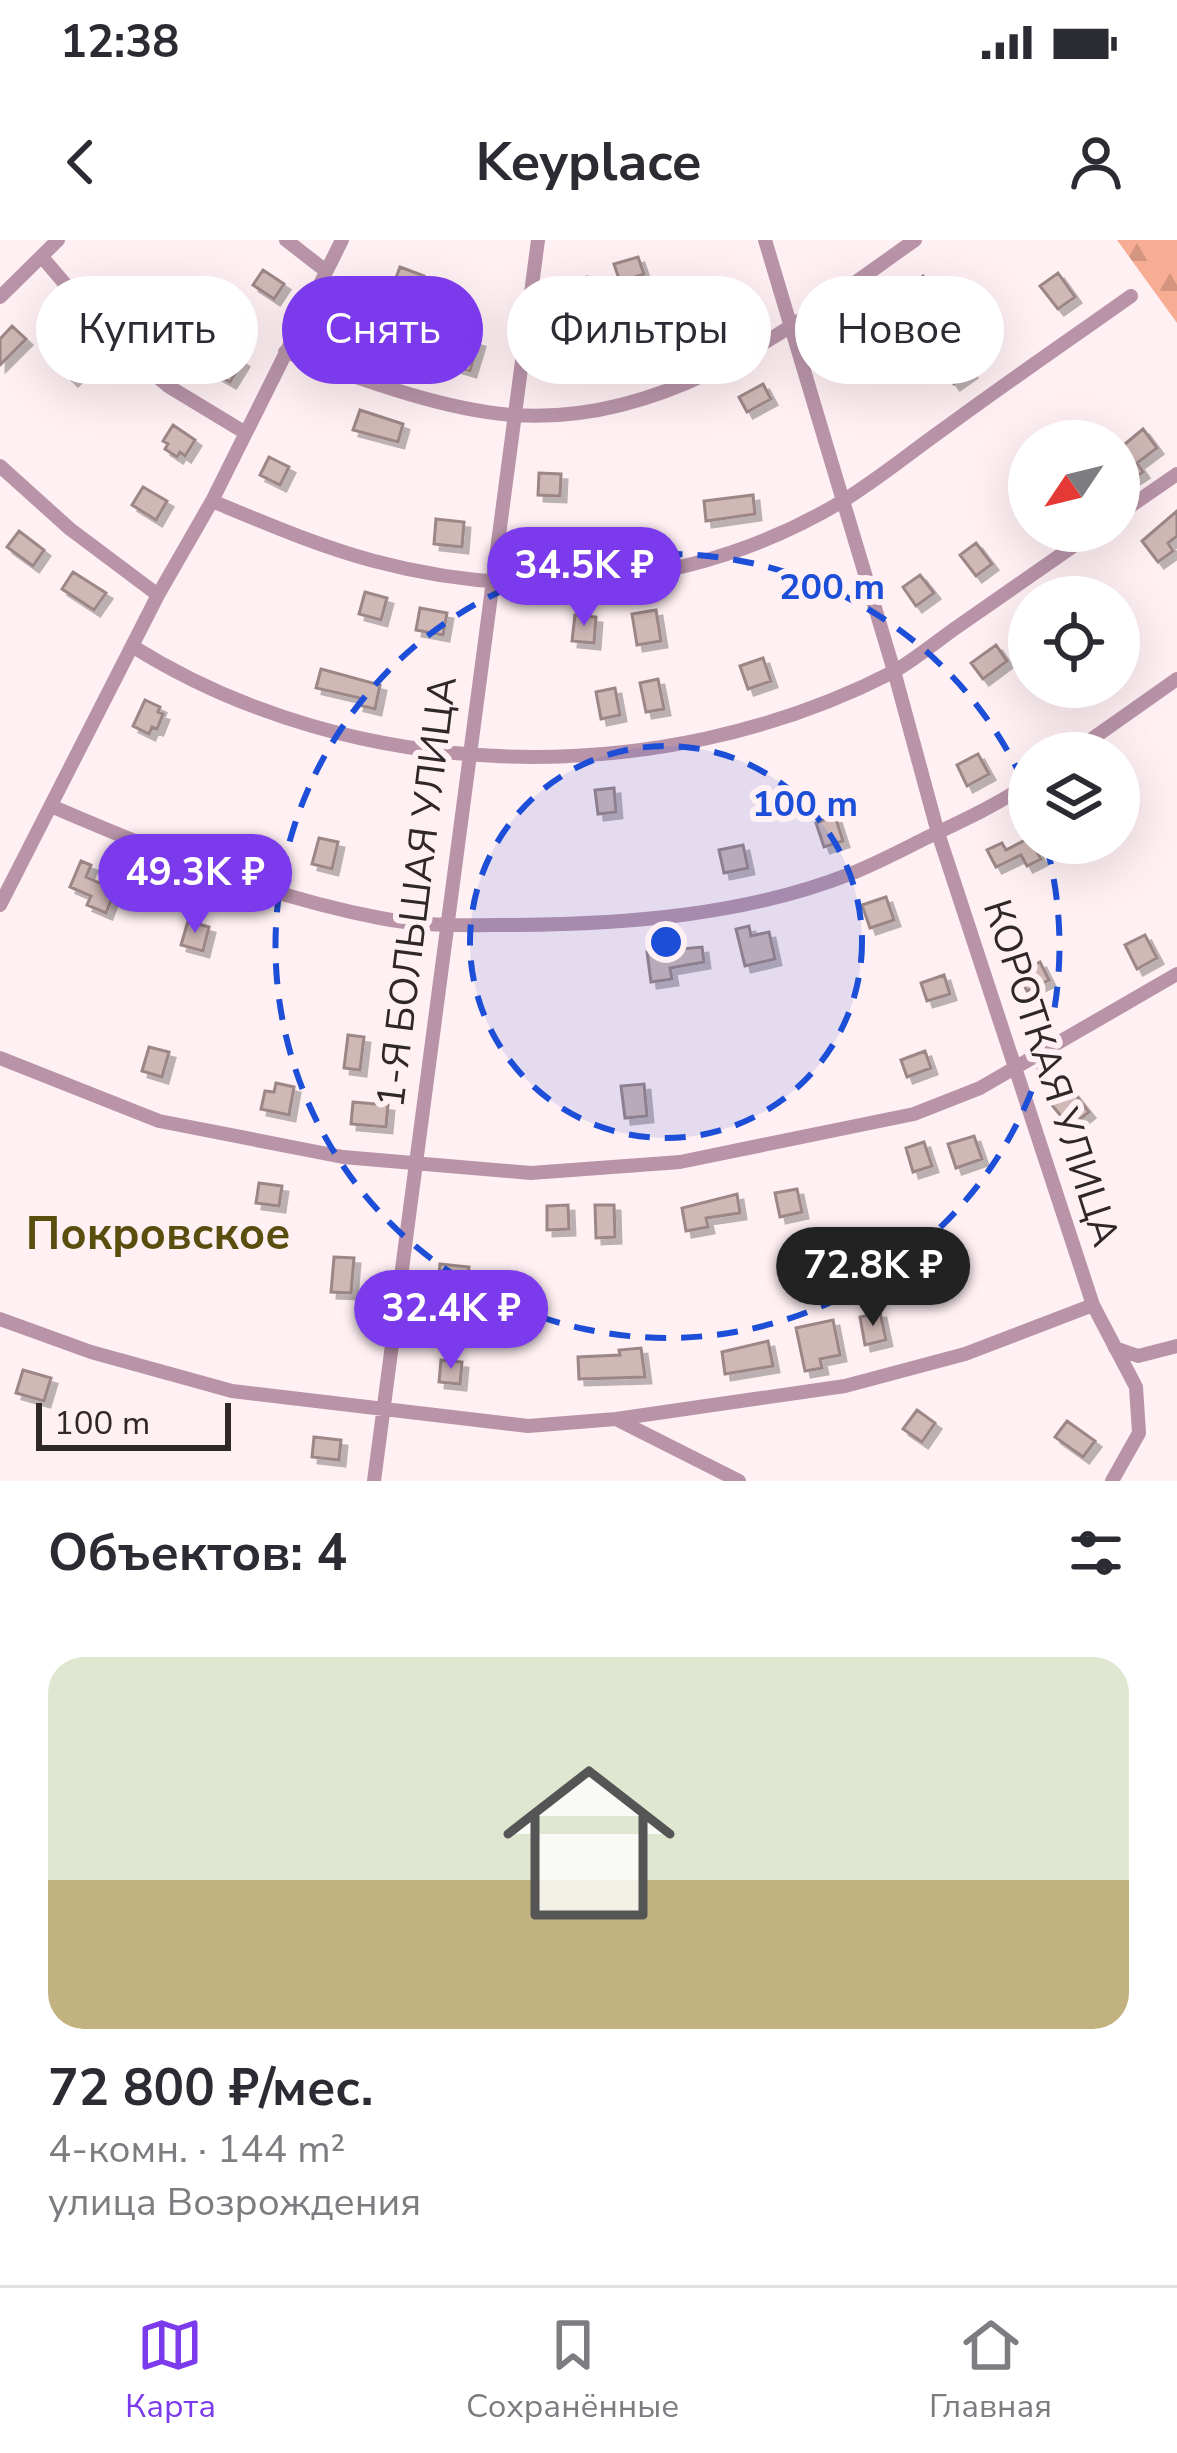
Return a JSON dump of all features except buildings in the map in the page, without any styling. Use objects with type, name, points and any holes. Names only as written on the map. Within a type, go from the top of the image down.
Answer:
[{"type":"street","points":[[0,297],[58,240]]},
{"type":"street","points":[[286,240],[326,271]]},
{"type":"street","points":[[323,276],[342,240]]},
{"type":"street","name":"1-Я БОЛЬШАЯ УЛИЦА","points":[[374,1481],[538,240]]},
{"type":"street","name":"КОРОТКАЯ УЛИЦА","points":[[765,240],[938,832],[1093,1305],[1136,1387],[1139,1433],[1112,1481]]},
{"type":"street","points":[[383,384],[426,398],[513,415],[623,404],[673,390],[732,362],[793,326],[915,240]]},
{"type":"street","points":[[42,257],[112,339],[168,386],[244,432]]},
{"type":"street","points":[[212,501],[376,562],[490,581],[553,585],[622,580],[685,567],[736,550],[843,501],[1131,296]]},
{"type":"street","points":[[0,905],[282,358]]},
{"type":"street","points":[[0,466],[70,529],[158,595]]},
{"type":"street","points":[[1140,500],[1177,474]]},
{"type":"street","points":[[131,646],[165,667],[251,703],[345,735],[467,756],[573,758],[715,735],[802,708],[894,671],[1065,552]]},
{"type":"street","points":[[1102,732],[1177,679]]},
{"type":"street","points":[[51,806],[180,861],[316,904],[447,926],[588,923],[747,904],[848,875],[1008,794]]},
{"type":"street","points":[[0,1058],[159,1120],[324,1154],[415,1166],[531,1173],[680,1162],[914,1114],[980,1088],[1177,974]]},
{"type":"street","points":[[0,1319],[91,1352],[232,1390],[528,1426],[616,1419],[845,1386],[965,1354],[1093,1305]]},
{"type":"street","points":[[1115,1348],[1138,1357],[1177,1346]]},
{"type":"street","points":[[616,1419],[739,1481]]},
{"type":"green space","points":[[1117,240],[1177,240],[1177,323]]},
{"type":"district","name":"Покровское","points":[[158,1234]]}]
